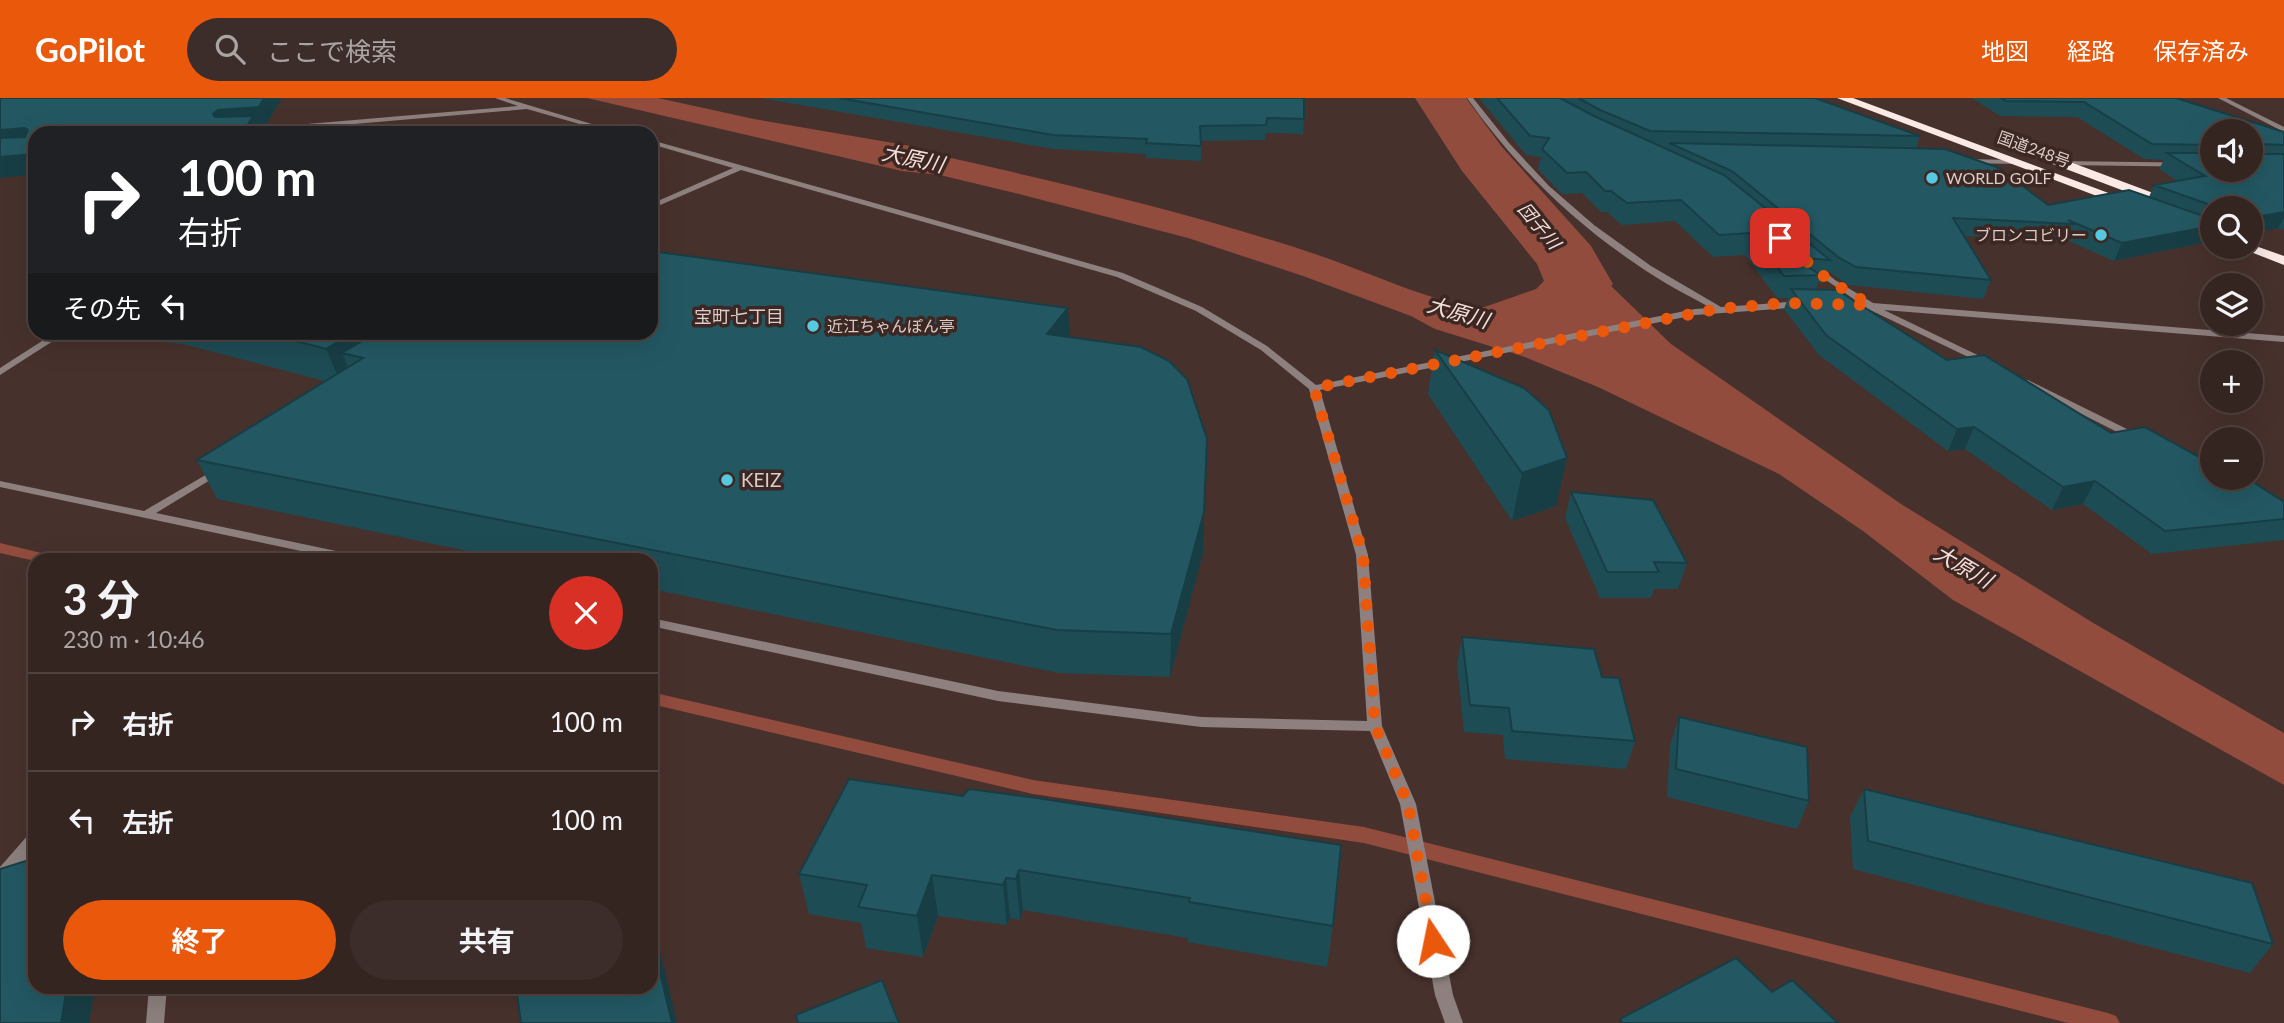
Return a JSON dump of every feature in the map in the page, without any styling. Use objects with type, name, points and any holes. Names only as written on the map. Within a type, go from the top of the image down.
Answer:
[{"type":"highway","name":"国道248号","points":[[1843,98],[2200,230]]},
{"type":"highway","name":"国道248号","points":[[1999,140],[2200,214]]},
{"type":"highway","points":[[2263,239],[2284,247]]},
{"type":"highway","points":[[2263,253],[2284,261]]},
{"type":"street","points":[[498,98],[594,126]]},
{"type":"street","points":[[1470,98],[1527,169],[1575,215],[1639,262],[1717,309]]},
{"type":"street","points":[[2221,98],[2284,131]]},
{"type":"street","points":[[305,126],[526,107]]},
{"type":"street","points":[[658,144],[1119,275],[1199,309],[1264,348],[1314,388],[1363,555],[1375,726],[1408,804],[1444,995],[1454,1023]]},
{"type":"street","points":[[1949,161],[2019,162]]},
{"type":"street","points":[[2063,163],[2200,165]]},
{"type":"street","points":[[658,204],[741,167]]},
{"type":"street","points":[[1810,263],[1827,279],[1870,305],[2004,371]]},
{"type":"street","points":[[1314,388],[1695,312],[1814,304]]},
{"type":"street","points":[[1828,304],[1870,305],[2284,339]]},
{"type":"street","points":[[0,372],[50,340]]},
{"type":"street","points":[[2016,377],[2151,446]]},
{"type":"street","points":[[147,514],[227,465]]},
{"type":"street","points":[[0,484],[147,514],[309,553]]},
{"type":"street","points":[[658,623],[998,696],[1201,722],[1375,726]]},
{"type":"street","points":[[0,878],[28,846]]},
{"type":"street","points":[[155,1023],[157,994]]},
{"type":"water","name":"大原川","points":[[587,98],[658,98],[754,119],[928,149],[942,156],[1082,188],[1221,225],[1312,253],[1425,295],[1463,306],[1498,306],[1522,301],[1533,297],[1550,282],[1608,283],[1671,344],[1901,504],[2095,624],[2284,733],[2284,785],[1953,600],[1863,531],[1779,474],[1598,387],[1522,356],[1435,329],[1411,316],[1303,276],[1188,238],[940,175],[902,171]]},
{"type":"building","points":[[0,98],[264,98],[259,107],[218,110],[213,114],[215,117],[253,116],[247,126],[28,126],[28,130],[0,130]]},
{"type":"building","points":[[839,98],[1304,98],[1304,119],[1267,118],[1266,125],[1200,126],[1201,146],[1146,143],[1147,139],[1053,135]]},
{"type":"building","points":[[1497,98],[1560,98],[1724,175],[1830,260],[1791,257],[1821,275],[1784,276],[1752,233],[1719,235],[1681,200],[1627,203],[1611,191],[1605,191],[1586,172],[1567,173],[1542,149],[1549,138],[1530,136]]},
{"type":"building","points":[[1578,98],[1815,98],[1920,136],[1650,131]]},
{"type":"building","points":[[2001,98],[2176,98],[2243,119],[2200,119],[2200,145],[2152,144],[2084,102],[2006,101]]},
{"type":"building","points":[[2263,125],[2284,132],[2284,145],[2263,144]]},
{"type":"building","points":[[28,130],[28,155],[0,157],[0,138],[25,137]]},
{"type":"building","points":[[1669,143],[1945,149],[1999,168],[2048,205],[2129,190],[2200,215],[2200,228],[2122,243],[2068,220],[2073,224],[1953,218],[1991,280],[1856,267],[1838,257],[1732,171]]},
{"type":"building","points":[[2167,153],[2200,153],[2200,173]]},
{"type":"building","points":[[2263,154],[2284,154],[2284,212],[2263,216],[2263,196],[2200,196],[2200,201],[2154,185],[2200,177],[2200,182],[2263,182]]},
{"type":"building","name":"KEIZ","points":[[658,252],[1068,308],[1047,334],[1141,347],[1169,361],[1187,379],[1207,439],[1204,512],[1171,634],[1057,630],[197,460],[363,358],[342,353],[364,340],[658,340]]},
{"type":"building","points":[[1791,289],[1837,290],[1947,360],[1984,355],[2111,433],[2145,427],[2200,457],[2200,490],[2263,488],[2284,502],[2284,519],[2165,531],[2095,481],[2063,487],[1974,427],[1957,429],[1826,335]]},
{"type":"building","points":[[292,340],[341,340],[326,349]]},
{"type":"building","points":[[1435,350],[1524,388],[1549,410],[1567,458],[1522,473]]},
{"type":"building","points":[[1571,492],[1653,500],[1687,563],[1654,562],[1659,572],[1607,572]]},
{"type":"building","points":[[1462,637],[1594,649],[1602,677],[1619,678],[1635,741],[1512,731],[1509,708],[1470,705]]},
{"type":"building","points":[[1679,717],[1807,747],[1809,801],[1676,769]]},
{"type":"building","points":[[849,779],[963,796],[969,789],[1037,798],[1341,845],[1333,926],[1189,902],[1190,898],[1019,870],[1016,879],[1006,878],[1003,885],[932,875],[917,916],[858,907],[867,885],[799,874]]},
{"type":"building","points":[[1864,789],[2252,883],[2273,944],[1868,841]]},
{"type":"building","points":[[28,860],[28,994],[66,994],[61,1023],[0,1023],[0,869]]},
{"type":"building","points":[[1736,958],[1772,992],[1792,980],[1838,1023],[1623,1023],[1620,1019]]},
{"type":"building","points":[[658,964],[672,1023],[521,1023],[517,994],[658,994]]},
{"type":"building","points":[[882,980],[899,1023],[798,1023],[796,1015]]},
{"type":"waterway","name":"団子川","points":[[1440,98],[1482,159],[1568,260],[1579,284],[1561,304],[1501,325]]},
{"type":"waterway","points":[[0,548],[28,554]]},
{"type":"waterway","points":[[658,700],[1033,787],[1364,835],[2108,1023]]},
{"type":"place","name":"WORLD GOLF","points":[[1932,178]]},
{"type":"place","name":"ブロンコビリー","points":[[2101,235]]},
{"type":"place","name":"近江ちゃんぽん亭","points":[[813,326]]},
{"type":"place","name":"KEIZ","points":[[727,480]]},
{"type":"district","name":"宝町七丁目","points":[[739,317]]},
{"type":"route","points":[[1433,941],[1408,804],[1375,726],[1363,555],[1314,388],[1695,312],[1786,303],[1870,305],[1827,279],[1780,238]]}]
